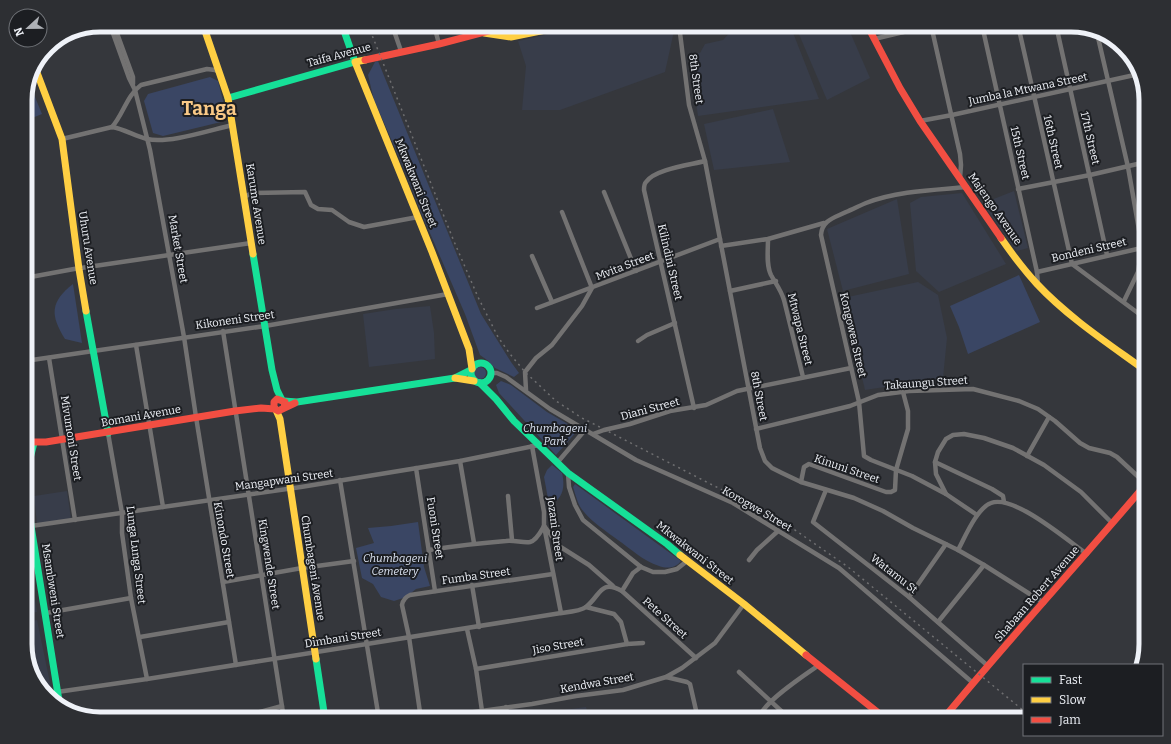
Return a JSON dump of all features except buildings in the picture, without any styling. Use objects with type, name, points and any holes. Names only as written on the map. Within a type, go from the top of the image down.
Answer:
[{"type":"main road","name":"Karume Avenue","points":[[205,32],[228,98],[251,244],[279,405]]},
{"type":"main road","name":"Mkwakwani Street","points":[[344,32],[469,349]]},
{"type":"main road","name":"Taifa Avenue","points":[[228,98],[355,62],[439,44],[484,32]]},
{"type":"main road","name":"Taifa Avenue","points":[[480,33],[511,36],[529,32]]},
{"type":"main road","name":"Majengo Avenue","points":[[870,32],[900,88],[920,121],[1018,261],[1038,285],[1094,333],[1139,366]]},
{"type":"main road","name":"Uhuru Avenue","points":[[37,73],[62,139],[79,269],[95,352],[108,433]]},
{"type":"main road","points":[[469,349],[483,364],[490,369],[490,376],[496,399]]},
{"type":"main road","points":[[469,349],[472,378],[477,382]]},
{"type":"main road","points":[[279,405],[455,378],[472,370],[475,366],[483,364]]},
{"type":"main road","points":[[455,378],[484,383],[490,376]]},
{"type":"main road","name":"Mkwakwani Street","points":[[477,382],[496,399],[535,445],[568,473],[667,544],[744,604],[877,712]]},
{"type":"main road","name":"Bomani Avenue","points":[[34,443],[108,433],[279,405]]},
{"type":"main road","name":"Chumbageni Avenue","points":[[279,405],[290,488],[325,712]]},
{"type":"main road","name":"Msambweni Street","points":[[32,449],[34,443]]},
{"type":"main road","name":"Shabaan Robert Avenue","points":[[949,712],[1139,492]]},
{"type":"main road","name":"Msambweni Street","points":[[32,532],[58,697]]},
{"type":"street","name":"Market Street","points":[[113,32],[134,88]]},
{"type":"street","name":"Market Street","points":[[117,32],[133,77],[134,88],[148,139],[184,337],[196,418]]},
{"type":"street","points":[[394,32],[401,51]]},
{"type":"street","points":[[436,32],[439,44]]},
{"type":"street","points":[[510,32],[511,36]]},
{"type":"street","name":"8th Street","points":[[680,32],[690,105],[705,161],[756,429],[760,448],[765,461],[772,468],[801,482],[854,498],[958,550],[984,564],[1044,603]]},
{"type":"street","points":[[874,39],[903,32]]},
{"type":"street","points":[[934,32],[960,154],[960,179]]},
{"type":"street","name":"15th Street","points":[[984,32],[1037,272],[1038,285]]},
{"type":"street","name":"16th Street","points":[[1020,32],[1072,264]]},
{"type":"street","name":"17th Street","points":[[1058,32],[1107,256]]},
{"type":"street","points":[[1098,38],[1139,222]]},
{"type":"street","points":[[112,127],[117,121],[134,88],[141,85],[211,69],[220,73]]},
{"type":"street","name":"Jumba la Mtwana Street","points":[[920,121],[1134,75]]},
{"type":"street","points":[[62,139],[112,127],[119,128],[148,139],[167,140],[233,125]]},
{"type":"street","name":"Kilindini Street","points":[[694,408],[644,190],[645,183],[651,176],[705,161]]},
{"type":"street","points":[[1018,189],[1053,183],[1139,164]]},
{"type":"street","points":[[721,246],[768,239],[827,222],[866,203],[883,198],[928,190],[967,188]]},
{"type":"street","points":[[244,197],[252,193],[305,192],[311,205],[318,209],[332,210],[349,222],[364,227],[418,217]]},
{"type":"street","points":[[604,192],[636,271]]},
{"type":"street","points":[[526,390],[525,372],[536,358],[552,346],[582,306],[592,288],[562,212]]},
{"type":"street","name":"Kongowea Street","points":[[827,222],[821,228],[821,235],[859,402],[864,456],[896,470]]},
{"type":"street","name":"Mvita Street","points":[[537,308],[720,239]]},
{"type":"street","name":"Mtwapa Street","points":[[768,239],[769,270],[776,281],[784,300],[803,378]]},
{"type":"street","points":[[32,277],[251,244]]},
{"type":"street","name":"Bondeni Street","points":[[1037,272],[1139,248]]},
{"type":"street","points":[[532,256],[552,302]]},
{"type":"street","points":[[1072,264],[1139,313]]},
{"type":"street","points":[[1124,301],[1139,268]]},
{"type":"street","points":[[730,291],[776,281]]},
{"type":"street","name":"Kikoneni Street","points":[[32,360],[265,326],[448,294]]},
{"type":"street","points":[[638,341],[647,335],[675,323]]},
{"type":"street","name":"Kingwende Street","points":[[223,331],[283,712]]},
{"type":"street","points":[[136,345],[163,507]]},
{"type":"street","name":"Mivumoni Street","points":[[49,358],[75,520]]},
{"type":"street","name":"Diani Street","points":[[593,434],[670,411],[706,405],[737,391],[748,388],[851,368]]},
{"type":"street","name":"Korogwe Street","points":[[490,376],[497,373],[506,377],[526,390],[550,409],[636,460],[733,504],[839,568],[973,683]]},
{"type":"street","name":"Takaungu Street","points":[[756,429],[850,406],[878,395],[903,392],[974,389],[1019,401],[1038,409],[1049,416],[1084,446],[1110,453],[1117,457],[1139,477]]},
{"type":"street","name":"Kinuni Street","points":[[801,482],[804,468],[809,464],[886,492],[895,490],[896,470],[908,429],[908,412],[903,392]]},
{"type":"street","points":[[1027,456],[1049,416]]},
{"type":"street","name":"Kinondo Street","points":[[196,418],[236,665]]},
{"type":"street","points":[[557,463],[585,430]]},
{"type":"street","name":"Lunga Lunga Street","points":[[108,433],[122,513],[122,533],[132,598],[147,679]]},
{"type":"street","points":[[946,494],[936,474],[935,462],[938,452],[946,439],[953,435],[964,434],[1006,445],[1044,465],[1081,492],[1112,523]]},
{"type":"street","name":"Mangapwani Street","points":[[32,526],[460,462],[535,445]]},
{"type":"street","name":"Jozani Street","points":[[535,445],[544,512],[544,526],[562,614]]},
{"type":"street","points":[[460,462],[474,543]]},
{"type":"street","points":[[935,462],[992,489],[1003,496],[1004,502]]},
{"type":"street","name":"Fuoni Street","points":[[416,468],[436,591]]},
{"type":"street","points":[[896,470],[912,476],[946,494],[977,515]]},
{"type":"street","points":[[568,473],[569,487],[575,505],[584,520],[641,567],[653,572],[665,572],[677,569],[687,561]]},
{"type":"street","points":[[340,480],[378,712]]},
{"type":"street","name":"Watamu St","points":[[826,490],[813,522],[908,597],[988,666]]},
{"type":"street","points":[[508,496],[512,540]]},
{"type":"street","points":[[958,550],[977,515],[991,502],[1004,502],[1029,512],[1087,554]]},
{"type":"street","points":[[429,550],[474,543],[512,540],[530,542],[540,534],[544,526],[559,546],[590,565],[622,591],[633,573],[641,567]]},
{"type":"street","points":[[749,560],[757,550],[778,531]]},
{"type":"street","points":[[908,597],[946,544]]},
{"type":"street","points":[[222,582],[302,568],[354,561]]},
{"type":"street","points":[[938,622],[984,564]]},
{"type":"street","name":"Fumba Street","points":[[423,712],[403,601],[410,595],[553,574]]},
{"type":"street","points":[[472,585],[479,627]]},
{"type":"street","points":[[614,586],[604,587],[586,607],[614,614],[622,622],[627,644]]},
{"type":"street","name":"Pete Street","points":[[622,591],[696,658]]},
{"type":"street","points":[[46,613],[132,598]]},
{"type":"street","name":"Kendwa Street","points":[[469,712],[623,690],[666,677],[682,668],[715,643],[744,604]]},
{"type":"street","name":"Dimbani Street","points":[[57,692],[562,614],[586,607]]},
{"type":"street","points":[[140,636],[229,622]]},
{"type":"street","points":[[467,629],[476,669],[482,710]]},
{"type":"street","name":"Jiso Street","points":[[476,669],[627,644],[643,643]]},
{"type":"street","points":[[761,712],[771,701],[819,665]]},
{"type":"street","points":[[739,672],[783,712]]},
{"type":"street","points":[[666,677],[690,684],[696,712]]},
{"type":"street","points":[[260,712],[282,706]]},
{"type":"street","points":[[506,707],[507,712]]},
{"type":"shaded area","points":[[558,32],[674,32],[665,72],[560,110],[522,110],[526,66],[518,41]]},
{"type":"shaded area","points":[[730,32],[793,32],[819,99],[698,116],[689,55],[700,53],[705,44],[723,40]]},
{"type":"shaded area","points":[[798,32],[850,32],[870,78],[827,100]]},
{"type":"shaded area","points":[[773,109],[790,162],[714,170],[704,124]]},
{"type":"shaded area","points":[[1014,191],[1028,248],[1017,251],[985,207],[991,200]]},
{"type":"shaded area","points":[[962,193],[1006,264],[939,292],[916,271],[910,203],[921,197]]},
{"type":"shaded area","points":[[897,199],[909,274],[843,291],[827,229]]},
{"type":"shaded area","points":[[918,282],[938,295],[947,338],[943,378],[865,390],[843,298]]},
{"type":"shaded area","points":[[430,306],[434,333],[435,359],[369,367],[363,314]]},
{"type":"shaded area","points":[[67,491],[71,519],[37,524],[34,496]]},
{"type":"shaded area","points":[[32,582],[37,612],[32,613]]},
{"type":"shaded area","points":[[37,620],[52,692],[41,678],[34,662],[32,648],[32,621]]},
{"type":"shaded area","points":[[586,707],[587,712],[549,712]]},
{"type":"green space","points":[[378,61],[481,314],[519,373],[514,377],[495,368],[480,355],[465,314],[374,100],[368,75],[375,62]]},
{"type":"green space","points":[[210,77],[218,81],[227,116],[221,122],[163,136],[153,133],[144,101],[148,94]]},
{"type":"green space","points":[[33,91],[42,114],[32,118]]},
{"type":"green space","points":[[1019,275],[1040,322],[968,354],[950,306]]},
{"type":"green space","points":[[73,284],[82,343],[65,339],[55,316],[56,303],[65,291]]},
{"type":"green space","points":[[478,367],[482,367],[486,373],[482,379],[478,379],[474,375],[474,371]]},
{"type":"green space","name":"Chumbageni Park","points":[[501,381],[511,385],[547,412],[578,430],[556,455],[499,393],[496,385]]},
{"type":"green space","points":[[552,465],[562,473],[563,487],[558,499],[549,504],[544,477],[547,470]]},
{"type":"green space","points":[[575,484],[681,561],[671,567],[662,567],[653,564],[637,554],[584,512],[576,497],[573,487]]},
{"type":"green space","name":"Chumbageni Cemetery","points":[[418,522],[424,567],[430,586],[416,589],[406,597],[394,601],[381,597],[373,584],[362,578],[356,548],[374,543],[368,528]]},
{"type":"railway","points":[[371,32],[453,239],[478,297],[498,337],[525,372],[556,401],[582,418],[771,515],[795,530],[848,567],[1023,710]]},
{"type":"traffic: fast","points":[[228,98],[355,62],[344,32]]},
{"type":"traffic: fast","points":[[253,254],[272,370],[277,390],[282,400]]},
{"type":"traffic: fast","points":[[86,311],[108,433]]},
{"type":"traffic: fast","points":[[481,363],[488,366],[491,373],[488,380],[481,383],[474,380],[471,373],[474,366],[481,363]]},
{"type":"traffic: fast","points":[[284,401],[297,402],[455,378],[471,370]]},
{"type":"traffic: fast","points":[[480,383],[496,399],[514,421],[568,473],[680,555]]},
{"type":"traffic: fast","points":[[32,451],[34,443]]},
{"type":"traffic: fast","points":[[32,532],[59,698]]},
{"type":"traffic: fast","points":[[316,659],[324,712]]},
{"type":"traffic: slow","points":[[205,32],[228,98],[253,254]]},
{"type":"traffic: slow","points":[[484,33],[511,37],[536,32]]},
{"type":"traffic: slow","points":[[365,60],[355,62],[432,252],[469,349],[472,369]]},
{"type":"traffic: slow","points":[[37,73],[62,139],[86,311]]},
{"type":"traffic: slow","points":[[1001,238],[1027,273],[1049,296],[1090,330],[1139,366]]},
{"type":"traffic: slow","points":[[455,378],[474,381]]},
{"type":"traffic: slow","points":[[276,410],[280,419],[316,659]]},
{"type":"traffic: slow","points":[[680,555],[744,604],[806,655]]},
{"type":"traffic: jam","points":[[365,60],[439,44],[484,32]]},
{"type":"traffic: jam","points":[[871,32],[900,88],[920,121],[1001,238]]},
{"type":"traffic: jam","points":[[284,408],[285,402],[277,399],[274,402],[274,408],[278,411],[295,403]]},
{"type":"traffic: jam","points":[[32,442],[46,442],[235,411],[261,408],[275,409]]},
{"type":"traffic: jam","points":[[949,712],[1139,492]]},
{"type":"traffic: jam","points":[[806,655],[877,712]]},
{"type":"district","name":"Tanga","points":[[209,108]]}]
